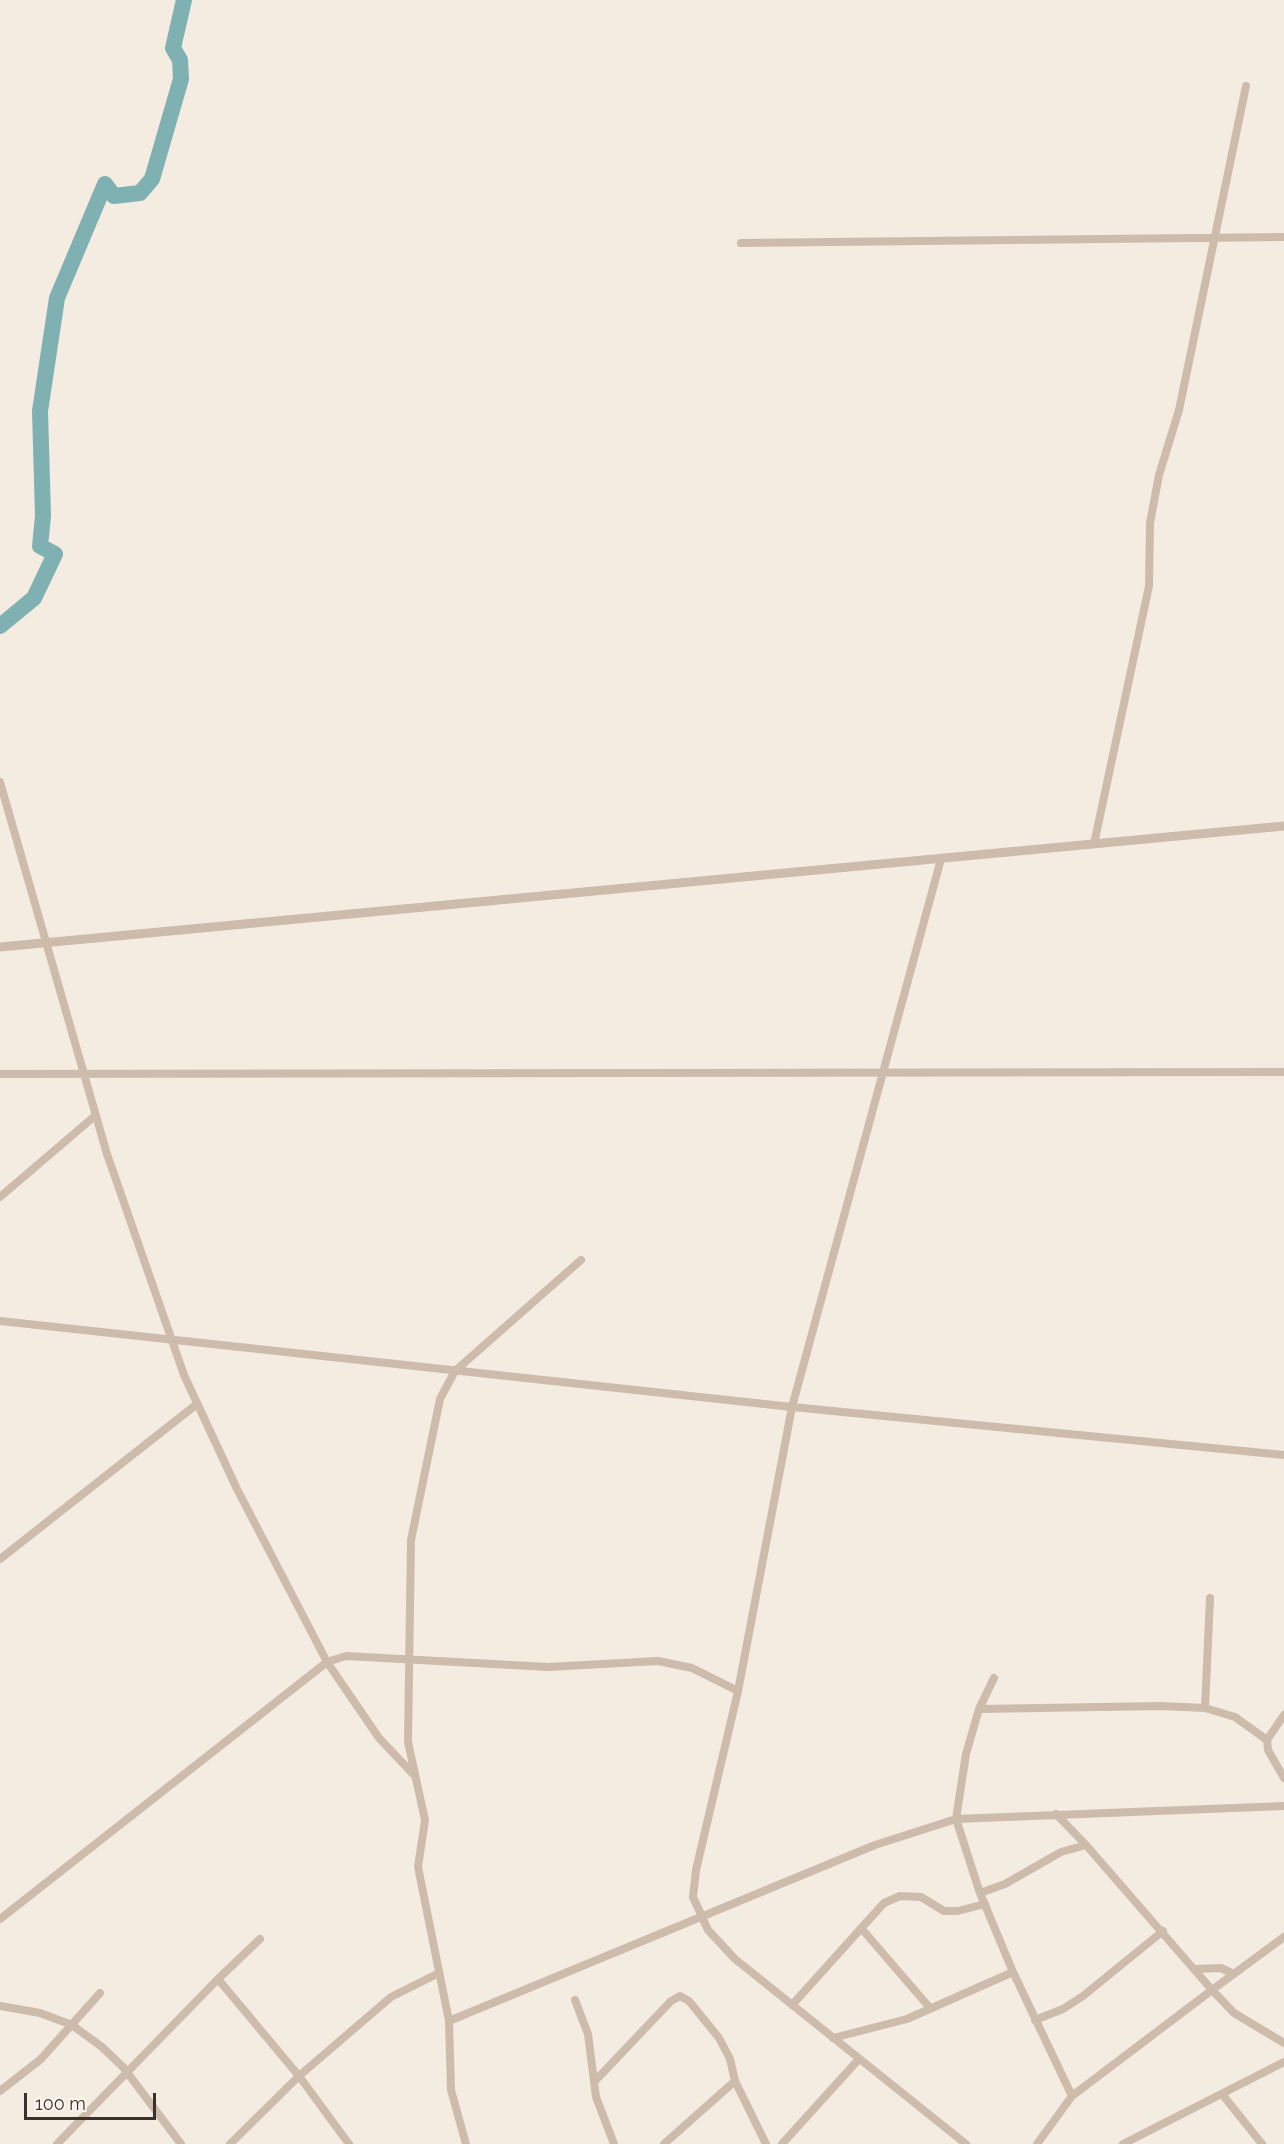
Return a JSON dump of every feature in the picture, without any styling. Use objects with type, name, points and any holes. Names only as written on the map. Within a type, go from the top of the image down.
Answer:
[{"type":"street","points":[[1094,844],[1149,586],[1150,523],[1155,494],[1179,410],[1246,86]]},
{"type":"street","points":[[741,243],[1284,237]]},
{"type":"street","points":[[0,782],[96,1115],[172,1340],[197,1404],[237,1489],[327,1662],[379,1738],[415,1776]]},
{"type":"street","points":[[0,947],[1284,826]]},
{"type":"street","points":[[941,859],[792,1407],[738,1691],[696,1870],[693,1897],[700,1917],[708,1930],[735,1959],[966,2144]]},
{"type":"street","points":[[0,1074],[1284,1072]]},
{"type":"street","points":[[0,1197],[96,1115]]},
{"type":"street","points":[[466,2144],[451,2090],[449,2021],[418,1866],[425,1820],[408,1742],[411,1540],[440,1398],[455,1371],[581,1260]]},
{"type":"street","points":[[0,1321],[792,1407],[1284,1455]]},
{"type":"street","points":[[0,1559],[197,1404]]},
{"type":"street","points":[[1206,1708],[1210,1598]]},
{"type":"street","points":[[0,1920],[327,1662],[346,1656],[548,1667],[658,1661],[692,1668],[738,1691]]},
{"type":"street","points":[[994,1678],[979,1709],[966,1755],[956,1819],[980,1893],[1013,1972],[1072,2096]]},
{"type":"street","points":[[979,1709],[1098,1706],[1206,1708],[1235,1717],[1267,1740]]},
{"type":"street","points":[[1284,1715],[1267,1740],[1268,1750],[1284,1778]]},
{"type":"street","points":[[449,2021],[875,1845],[956,1819],[1284,1806]]},
{"type":"street","points":[[1056,1814],[1234,2013],[1284,2043]]},
{"type":"street","points":[[980,1893],[1005,1884],[1061,1852],[1086,1845]]},
{"type":"street","points":[[792,2005],[884,1903],[900,1896],[921,1898],[944,1911],[958,1911],[985,1904]]},
{"type":"street","points":[[861,1928],[930,2008]]},
{"type":"street","points":[[1035,2020],[1063,2009],[1083,1996],[1163,1931]]},
{"type":"street","points":[[1037,2144],[1072,2096],[1284,1937]]},
{"type":"street","points":[[57,2144],[218,1978],[260,1939]]},
{"type":"street","points":[[1194,1969],[1221,1968],[1234,1974]]},
{"type":"street","points":[[833,2038],[907,2019],[1013,1972]]},
{"type":"street","points":[[230,2144],[300,2076],[391,1997],[439,1974]]},
{"type":"street","points":[[218,1978],[300,2076],[349,2144]]},
{"type":"street","points":[[0,2091],[41,2059],[100,1993]]},
{"type":"street","points":[[594,2081],[671,2001],[680,1996],[689,2001],[719,2038],[730,2059],[735,2081],[766,2144]]},
{"type":"street","points":[[575,2000],[588,2034],[596,2097],[614,2144]]},
{"type":"street","points":[[0,2006],[39,2013],[72,2025],[102,2047],[127,2072],[181,2144]]},
{"type":"street","points":[[782,2144],[859,2059]]},
{"type":"street","points":[[1123,2144],[1284,2062]]},
{"type":"street","points":[[664,2144],[735,2081]]},
{"type":"street","points":[[1222,2094],[1262,2144]]},
{"type":"street","points":[[1252,2144],[1253,2132]]},
{"type":"waterway","points":[[0,626],[34,598],[55,554],[40,546],[43,516],[40,411],[57,298],[105,184],[114,196],[140,193],[152,179],[181,79],[180,60],[173,48],[184,0]]}]
